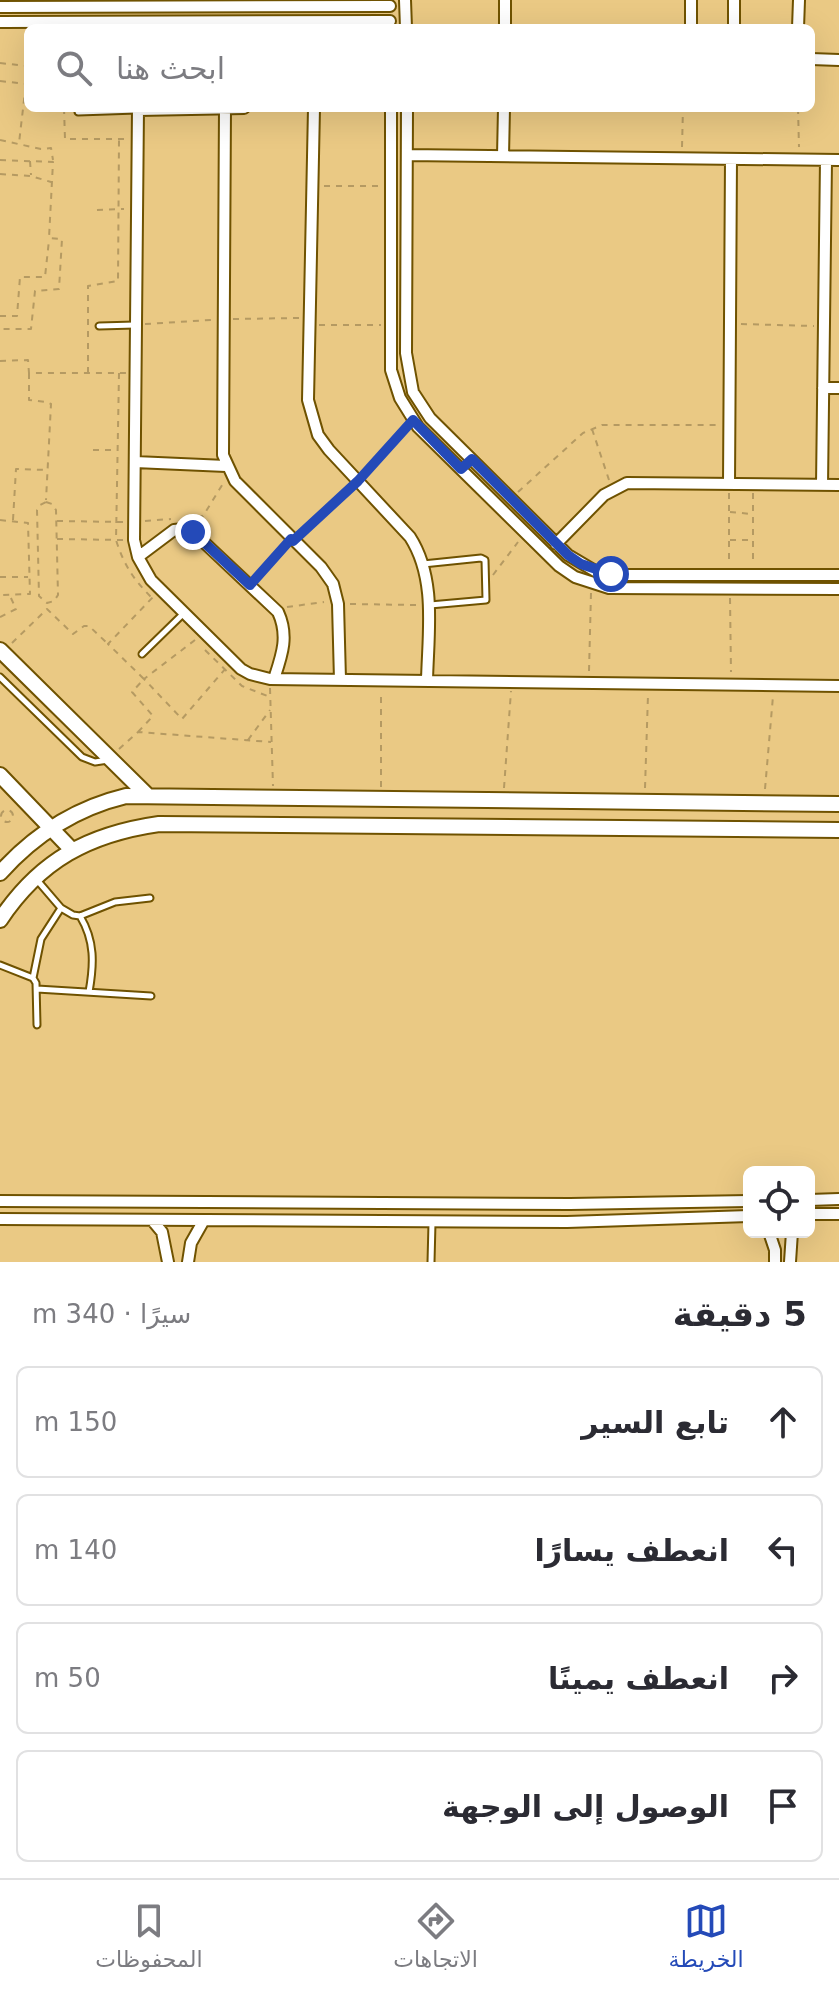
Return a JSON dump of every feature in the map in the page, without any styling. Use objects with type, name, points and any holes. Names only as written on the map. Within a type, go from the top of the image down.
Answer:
[{"type":"street","points":[[405,0],[406,24]]},
{"type":"street","points":[[505,0],[505,24]]},
{"type":"street","points":[[691,0],[691,24]]},
{"type":"street","points":[[734,0],[734,24]]},
{"type":"street","points":[[798,24],[799,0]]},
{"type":"street","points":[[0,7],[390,3],[390,24]]},
{"type":"street","points":[[0,22],[93,24]]},
{"type":"street","points":[[815,59],[839,60]]},
{"type":"street","points":[[138,112],[134,540],[138,557],[151,580],[250,674],[272,679],[839,686]]},
{"type":"street","points":[[225,112],[221,443],[228,470],[321,567],[333,584],[338,602],[340,680]]},
{"type":"street","points":[[314,112],[308,324],[308,400],[311,418],[329,450],[410,537],[423,564],[429,605],[427,681]]},
{"type":"street","points":[[391,112],[390,326],[394,384],[413,420],[559,566],[592,584],[609,588],[839,589]]},
{"type":"street","points":[[407,112],[406,353],[413,392],[424,411],[556,544],[595,571],[660,575],[839,575]]},
{"type":"street","points":[[503,156],[504,112]]},
{"type":"street","points":[[407,155],[839,160]]},
{"type":"street","points":[[729,484],[731,159]]},
{"type":"street","points":[[822,485],[826,160]]},
{"type":"street","points":[[824,249],[839,249]]},
{"type":"street","points":[[390,255],[406,255]]},
{"type":"street","points":[[823,388],[839,388]]},
{"type":"street","points":[[461,469],[472,459]]},
{"type":"street","points":[[135,462],[228,470]]},
{"type":"street","points":[[556,544],[611,490],[636,481],[839,485]]},
{"type":"street","points":[[138,557],[174,530],[193,532],[275,609],[283,623],[284,646],[272,679]]},
{"type":"street","points":[[660,575],[660,589]]},
{"type":"street","points":[[2,652],[147,795]]},
{"type":"street","points":[[0,775],[72,850]]},
{"type":"street","points":[[0,873],[71,814],[126,796],[839,804]]},
{"type":"street","points":[[294,799],[294,825]]},
{"type":"street","points":[[0,920],[34,877],[72,850],[128,829],[159,824],[839,830]]},
{"type":"street","points":[[815,1200],[839,1199]]},
{"type":"street","points":[[0,1201],[264,1204],[743,1201]]},
{"type":"street","points":[[264,1204],[264,1221]]},
{"type":"street","points":[[815,1214],[839,1214]]},
{"type":"street","points":[[0,1219],[567,1222],[743,1216]]},
{"type":"street","points":[[152,1220],[162,1232],[168,1262]]},
{"type":"street","points":[[188,1262],[191,1243],[204,1220]]},
{"type":"street","points":[[771,1238],[775,1262]]},
{"type":"street","points":[[790,1262],[792,1238]]},
{"type":"lane","points":[[99,326],[136,325]]},
{"type":"lane","points":[[423,564],[484,558],[487,598],[484,601],[429,605]]},
{"type":"lane","points":[[142,654],[185,613]]},
{"type":"lane","points":[[0,677],[82,757],[95,762],[109,760]]},
{"type":"lane","points":[[34,877],[66,913],[80,916],[107,904],[150,898]]},
{"type":"lane","points":[[37,1025],[37,989],[33,978],[41,939],[61,908]]},
{"type":"lane","points":[[80,916],[93,950],[89,992]]},
{"type":"lane","points":[[0,965],[33,978]]},
{"type":"lane","points":[[37,989],[151,996]]},
{"type":"lane","points":[[431,1262],[432,1222]]},
{"type":"path","points":[[0,63],[24,66]]},
{"type":"path","points":[[0,81],[24,84]]},
{"type":"path","points":[[19,143],[24,106]]},
{"type":"path","points":[[64,112],[65,139],[138,139]]},
{"type":"path","points":[[682,158],[683,112]]},
{"type":"path","points":[[798,112],[799,160]]},
{"type":"path","points":[[88,373],[88,286],[118,281],[119,139]]},
{"type":"path","points":[[0,140],[52,149],[53,162],[45,277],[20,277],[17,316],[0,316]]},
{"type":"path","points":[[0,160],[53,162]]},
{"type":"path","points":[[30,161],[31,176]]},
{"type":"path","points":[[0,174],[31,176],[52,183]]},
{"type":"path","points":[[312,186],[391,186]]},
{"type":"path","points":[[97,210],[137,209]]},
{"type":"path","points":[[0,329],[31,329],[35,291],[58,290],[62,239],[49,238]]},
{"type":"path","points":[[308,324],[390,326]]},
{"type":"path","points":[[730,324],[823,326]]},
{"type":"path","points":[[0,361],[28,360],[29,400],[51,404],[46,502]]},
{"type":"path","points":[[29,373],[136,373]]},
{"type":"path","points":[[119,373],[116,540],[123,564],[131,577],[152,598]]},
{"type":"path","points":[[250,585],[292,540],[358,481],[413,420]]},
{"type":"path","points":[[511,498],[592,428],[612,423],[729,425]]},
{"type":"path","points":[[592,428],[611,490]]},
{"type":"path","points":[[93,450],[135,450]]},
{"type":"path","points":[[13,521],[16,469],[47,470]]},
{"type":"path","points":[[193,532],[228,470]]},
{"type":"path","points":[[729,484],[730,575]]},
{"type":"path","points":[[753,484],[753,575]]},
{"type":"path","points":[[46,502],[54,507],[56,521],[58,595],[54,601],[47,603]]},
{"type":"path","points":[[46,502],[37,510],[39,596],[47,603],[47,609],[73,634],[89,626],[183,719],[224,671],[230,657]]},
{"type":"path","points":[[729,512],[753,514]]},
{"type":"path","points":[[56,521],[135,522],[203,516]]},
{"type":"path","points":[[0,520],[28,523],[29,577],[29,595],[0,595]]},
{"type":"path","points":[[486,581],[501,567],[524,531]]},
{"type":"path","points":[[56,539],[134,540]]},
{"type":"path","points":[[729,540],[753,541]]},
{"type":"path","points":[[0,577],[29,577]]},
{"type":"path","points":[[589,683],[592,584]]},
{"type":"path","points":[[108,644],[161,589]]},
{"type":"path","points":[[730,589],[731,685]]},
{"type":"path","points":[[0,617],[16,609],[10,595]]},
{"type":"path","points":[[275,609],[338,602],[429,605]]},
{"type":"path","points":[[2,652],[47,609]]},
{"type":"path","points":[[109,760],[153,716],[132,693],[144,679],[192,640],[196,640]]},
{"type":"path","points":[[205,650],[242,686],[270,697]]},
{"type":"path","points":[[272,679],[273,797]]},
{"type":"path","points":[[381,680],[381,800]]},
{"type":"path","points":[[503,800],[511,682]]},
{"type":"path","points":[[644,801],[649,684]]},
{"type":"path","points":[[764,802],[774,685]]},
{"type":"path","points":[[248,740],[270,709]]},
{"type":"path","points":[[138,732],[271,742]]},
{"type":"route","points":[[193,532],[250,585],[291,539],[293,541],[358,481],[413,420],[461,469],[472,459],[568,555],[595,571],[611,574]]}]
